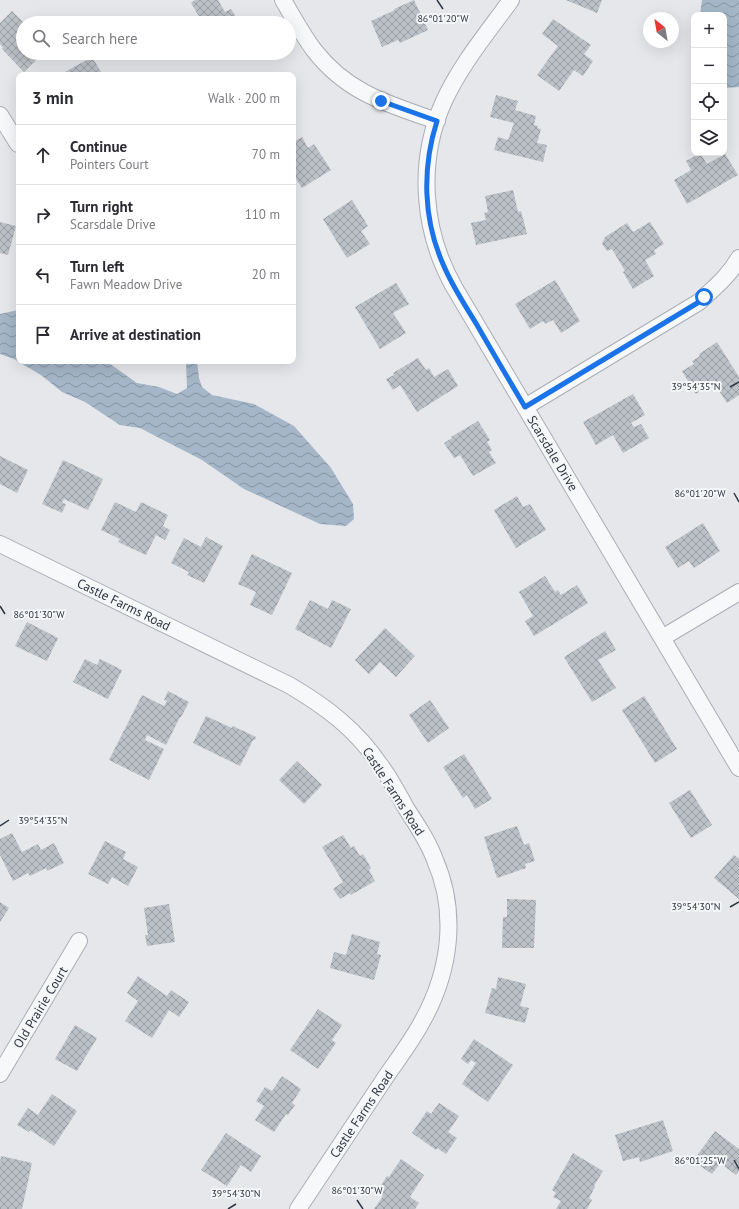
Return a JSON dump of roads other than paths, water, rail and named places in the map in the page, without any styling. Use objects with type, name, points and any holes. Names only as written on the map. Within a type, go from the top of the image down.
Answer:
[{"type":"street","points":[[283,0],[293,16]]},
{"type":"street","name":"Scarsdale Drive","points":[[512,0],[460,73],[445,100],[437,121],[431,143],[426,183],[428,211],[436,246],[454,287],[739,768]]},
{"type":"street","points":[[296,21],[314,50],[326,64],[341,77],[365,94],[390,105],[437,121]]},
{"type":"street","points":[[0,115],[16,141]]},
{"type":"street","points":[[525,407],[699,302],[718,286],[739,258]]},
{"type":"street","name":"Castle Farms Road","points":[[0,544],[288,685],[321,704],[349,728],[372,754],[389,779],[432,852],[444,887],[449,933],[444,969],[435,994],[419,1028],[298,1209]]},
{"type":"street","points":[[662,638],[739,592]]},
{"type":"street","name":"Old Prairie Court","points":[[0,1074],[79,941]]},
{"type":"water","points":[[702,0],[739,0],[739,87],[727,88],[727,12],[700,12]]},
{"type":"water","points":[[16,310],[16,360],[0,354],[0,314]]},
{"type":"water","points":[[22,364],[110,364],[137,383],[159,387],[177,394],[187,388],[186,364],[197,364],[202,387],[212,395],[254,404],[294,426],[331,468],[353,504],[354,519],[346,526],[320,524],[244,489],[202,460],[140,428],[120,425],[85,402],[62,392],[41,375]]}]
